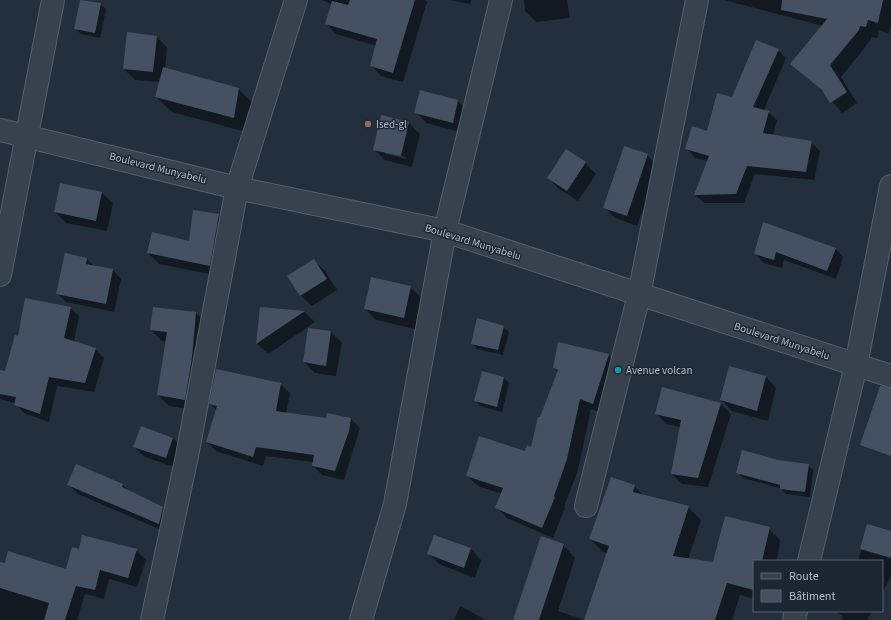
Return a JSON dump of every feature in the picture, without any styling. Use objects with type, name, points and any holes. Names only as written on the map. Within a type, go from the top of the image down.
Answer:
[{"type":"street","points":[[0,275],[53,0]]},
{"type":"street","points":[[152,620],[187,456],[237,188],[296,0]]},
{"type":"street","points":[[361,620],[396,504],[446,231],[501,0]]},
{"type":"street","points":[[586,506],[639,295],[697,0]]},
{"type":"street","name":"Boulevard Munyabelu","points":[[0,130],[237,188],[446,231],[891,376]]},
{"type":"street","points":[[808,560],[856,365],[891,186]]},
{"type":"building","points":[[80,0],[101,3],[95,33],[74,29]]},
{"type":"building","points":[[350,0],[415,0],[393,73],[370,66],[377,39],[325,24],[332,1],[348,5]]},
{"type":"building","points":[[782,0],[883,0],[878,23],[868,20],[866,27],[860,26],[859,30],[830,65],[847,92],[830,103],[822,90],[790,64],[827,19],[781,10]]},
{"type":"building","points":[[127,32],[157,36],[153,72],[123,69]]},
{"type":"building","points":[[756,40],[779,49],[753,107],[769,111],[763,133],[812,141],[806,172],[747,166],[736,194],[694,195],[709,156],[685,149],[692,126],[707,131],[717,93],[732,97]]},
{"type":"building","points":[[163,67],[239,88],[234,118],[155,97]]},
{"type":"building","points":[[420,90],[458,100],[453,123],[414,113]]},
{"type":"building","points":[[381,115],[409,122],[401,156],[373,150]]},
{"type":"building","points":[[624,146],[648,154],[627,216],[603,208]]},
{"type":"building","points":[[566,149],[586,162],[567,191],[547,178]]},
{"type":"building","points":[[60,183],[102,192],[96,221],[54,212]]},
{"type":"building","points":[[193,210],[219,214],[210,266],[147,253],[152,232],[189,241]]},
{"type":"building","points":[[763,222],[836,248],[827,271],[776,252],[774,260],[754,254]]},
{"type":"building","points":[[65,253],[87,258],[86,264],[113,269],[106,304],[56,294]]},
{"type":"building","points":[[314,259],[327,279],[300,296],[287,276]]},
{"type":"building","points":[[371,277],[411,286],[404,318],[364,309]]},
{"type":"building","points":[[25,298],[71,307],[64,338],[96,348],[85,383],[49,377],[40,414],[14,405],[16,397],[0,394],[0,370],[5,371],[15,335],[18,336]]},
{"type":"building","points":[[153,307],[196,312],[192,358],[185,400],[157,395],[167,332],[150,330]]},
{"type":"building","points":[[260,307],[305,311],[256,344]]},
{"type":"building","points":[[477,318],[504,326],[498,350],[471,344]]},
{"type":"building","points":[[308,328],[331,331],[326,366],[303,362]]},
{"type":"building","points":[[558,342],[609,354],[593,404],[580,399],[567,459],[554,496],[555,497],[542,528],[495,508],[503,488],[466,476],[479,436],[525,451],[527,445],[531,447],[538,417],[540,417],[558,370],[553,368]]},
{"type":"building","points":[[729,366],[766,376],[757,411],[720,400]]},
{"type":"building","points":[[216,369],[281,383],[276,411],[326,418],[327,413],[351,418],[349,431],[335,471],[312,466],[314,455],[256,447],[253,457],[206,442],[217,406],[209,404]]},
{"type":"building","points":[[482,371],[504,377],[497,407],[474,401]]},
{"type":"building","points":[[880,386],[891,388],[891,456],[860,445]]},
{"type":"building","points":[[662,387],[721,403],[698,478],[671,474],[681,420],[655,414]]},
{"type":"building","points":[[141,426],[173,438],[166,458],[133,447]]},
{"type":"building","points":[[742,450],[778,460],[809,464],[805,492],[780,489],[780,485],[736,473]]},
{"type":"building","points":[[76,464],[123,484],[122,487],[163,507],[159,524],[67,485]]},
{"type":"building","points":[[611,477],[635,485],[633,492],[689,506],[673,556],[713,562],[725,516],[770,527],[762,560],[753,560],[753,590],[727,583],[715,620],[584,620],[609,546],[589,539]]},
{"type":"building","points":[[867,524],[891,531],[891,558],[860,549]]},
{"type":"building","points":[[82,535],[137,549],[128,578],[100,570],[95,590],[76,586],[65,620],[44,620],[49,603],[0,588],[0,562],[5,563],[8,551],[66,569],[72,547],[79,549]]},
{"type":"building","points":[[434,535],[471,548],[464,568],[427,554]]},
{"type":"building","points":[[541,536],[564,544],[539,620],[513,620]]},
{"type":"place","name":"Ised-gl","points":[[368,124]]},
{"type":"place","name":"Avenue volcan","points":[[618,370]]}]
